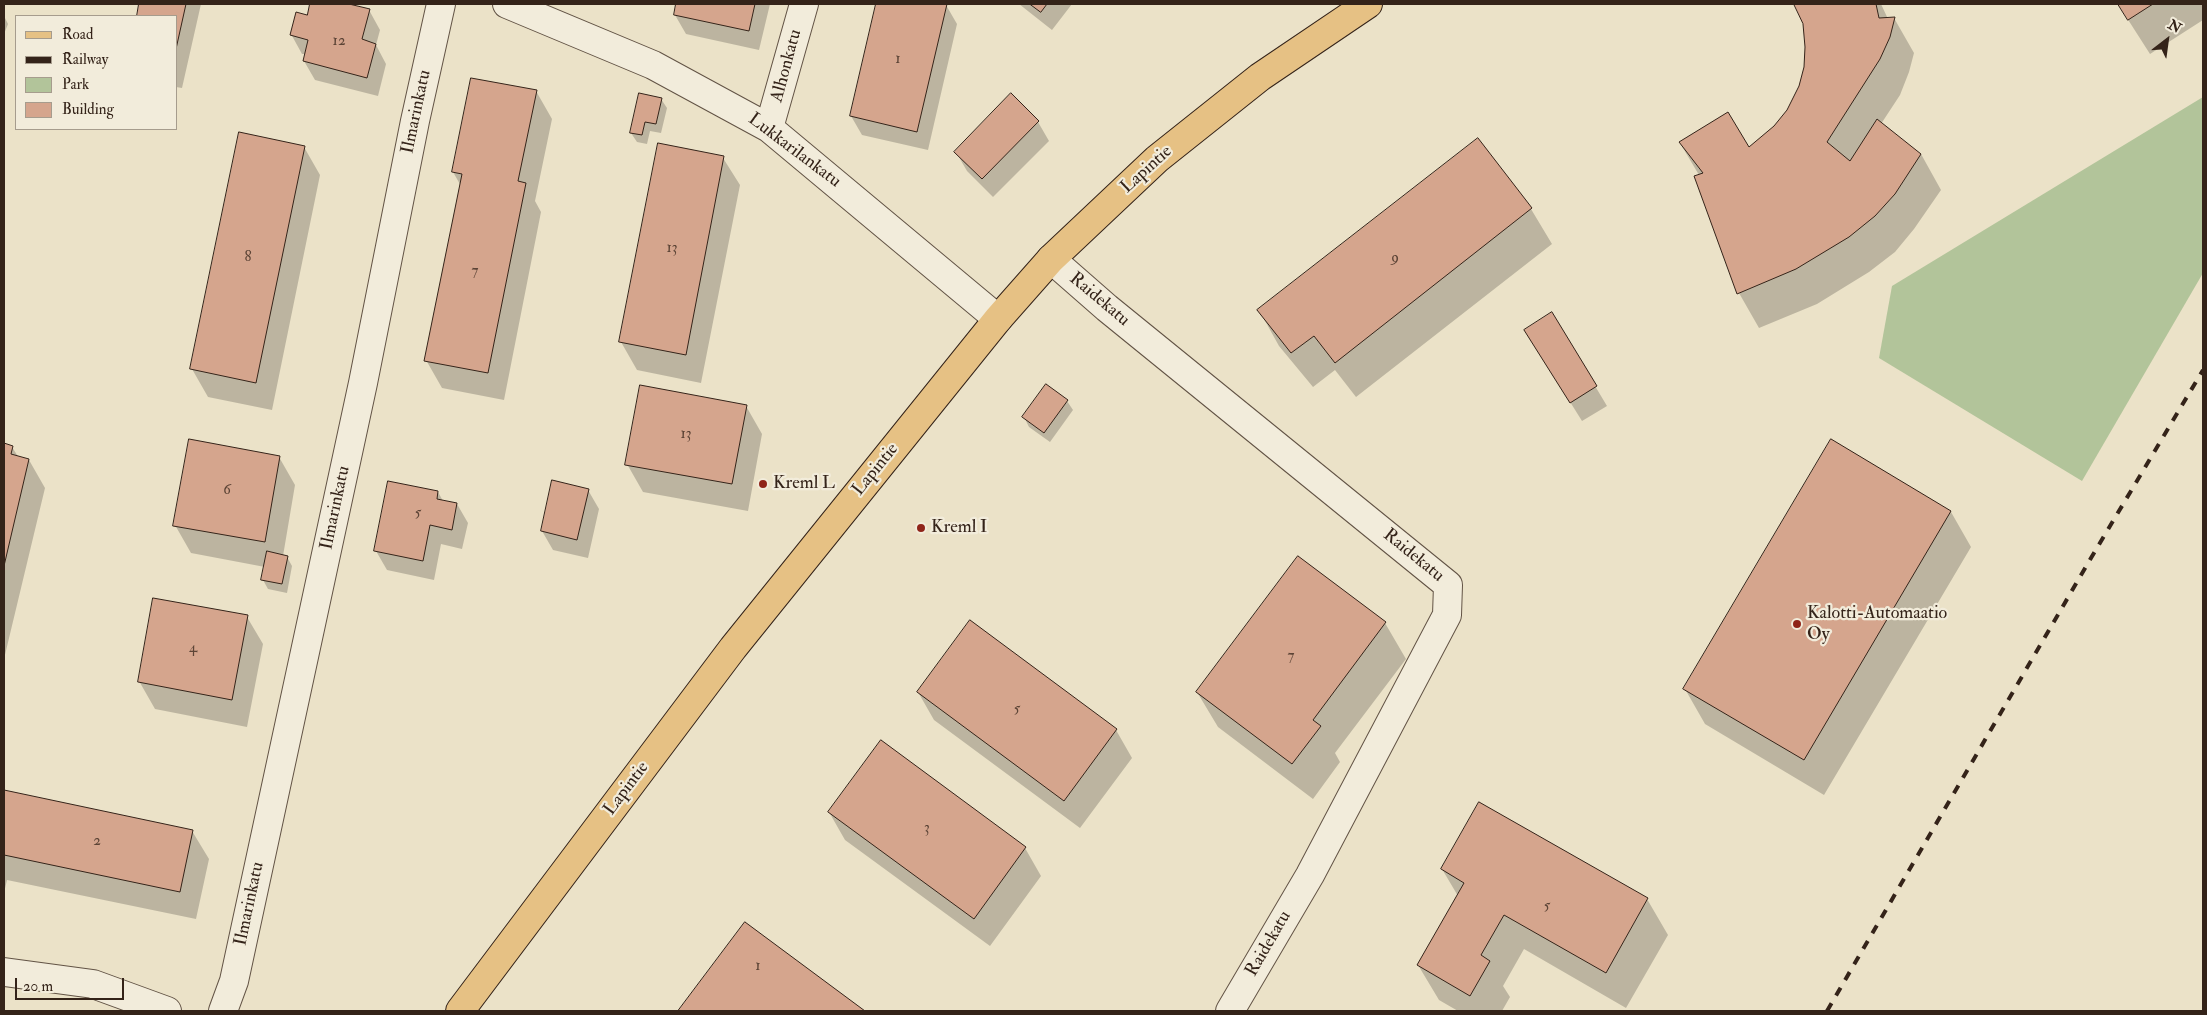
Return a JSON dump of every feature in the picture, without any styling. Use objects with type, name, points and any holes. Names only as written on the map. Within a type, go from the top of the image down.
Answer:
[{"type":"main road","name":"Lapintie","points":[[460,1011],[733,648],[998,319],[1051,259],[1157,159],[1260,77],[1368,4]]},
{"type":"street","name":"Ilmarinkatu","points":[[223,1011],[234,981],[362,392],[415,121],[441,4]]},
{"type":"street","name":"Lukkarilankatu","points":[[507,4],[653,64],[770,128],[998,319]]},
{"type":"street","name":"Alhonkatu","points":[[770,128],[804,4]]},
{"type":"street","name":"Raidekatu","points":[[1051,259],[1107,308],[1448,585],[1447,615],[1310,875],[1230,1011]]},
{"type":"street","points":[[4,972],[93,984],[167,1011]]},
{"type":"green space","points":[[2203,97],[2203,273],[2082,481],[1879,358],[1892,286]]},
{"type":"building","points":[[139,4],[186,4],[178,40],[178,15],[137,15]]},
{"type":"building","points":[[310,4],[349,4],[370,9],[362,39],[376,44],[367,78],[303,61],[308,40],[290,35],[296,12],[307,15]]},
{"type":"building","points":[[676,4],[755,4],[749,31],[674,15]]},
{"type":"building","points":[[876,4],[947,4],[917,132],[850,116]]},
{"type":"building","points":[[1030,4],[1047,4],[1041,12]]},
{"type":"building","points":[[1794,4],[1876,4],[1879,18],[1895,17],[1890,37],[1880,59],[1827,142],[1850,161],[1877,119],[1921,154],[1895,194],[1875,216],[1849,237],[1796,269],[1737,294],[1694,176],[1703,173],[1679,142],[1728,112],[1749,147],[1774,126],[1787,110],[1799,86],[1804,67],[1803,24]]},
{"type":"building","points":[[2118,4],[2153,4],[2128,20]]},
{"type":"building","points":[[471,78],[537,90],[518,181],[526,183],[488,373],[424,361],[462,174],[452,172]]},
{"type":"building","points":[[639,93],[662,98],[656,124],[645,122],[642,135],[630,133]]},
{"type":"building","points":[[1011,93],[1039,121],[982,179],[954,152]]},
{"type":"building","points":[[239,132],[305,146],[256,383],[190,369]]},
{"type":"building","points":[[1478,138],[1532,208],[1335,363],[1314,336],[1291,353],[1257,310]]},
{"type":"building","points":[[658,143],[724,156],[686,355],[619,342]]},
{"type":"building","points":[[1552,312],[1597,386],[1570,403],[1524,330]]},
{"type":"building","points":[[1046,384],[1068,400],[1044,433],[1022,417]]},
{"type":"building","points":[[640,385],[747,405],[732,484],[625,465]]},
{"type":"building","points":[[189,439],[280,456],[265,542],[173,526]]},
{"type":"building","points":[[1831,439],[1951,511],[1804,760],[1683,689]]},
{"type":"building","points":[[4,443],[13,446],[11,454],[29,459],[4,566]]},
{"type":"building","points":[[552,480],[589,489],[577,540],[541,531]]},
{"type":"building","points":[[388,481],[438,491],[437,499],[457,503],[452,530],[430,525],[423,561],[374,551]]},
{"type":"building","points":[[267,551],[288,556],[282,584],[261,580]]},
{"type":"building","points":[[1298,556],[1386,622],[1313,720],[1321,726],[1292,764],[1196,692]]},
{"type":"building","points":[[153,598],[248,615],[232,700],[138,682]]},
{"type":"building","points":[[970,620],[1117,729],[1064,801],[917,692]]},
{"type":"building","points":[[881,740],[1026,847],[974,919],[828,812]]},
{"type":"building","points":[[4,790],[193,830],[180,892],[4,855]]},
{"type":"building","points":[[1479,802],[1648,898],[1606,973],[1504,915],[1481,955],[1490,961],[1470,996],[1417,965],[1464,883],[1441,869]]},
{"type":"building","points":[[745,922],[865,1011],[678,1011]]},
{"type":"railway","points":[[1827,1011],[2203,370]]},
{"type":"place","name":"Kreml L","points":[[763,484]]},
{"type":"place","name":"Kreml I","points":[[921,528]]},
{"type":"place","name":"Kalotti-Automaatio Oy","points":[[1797,624]]}]
